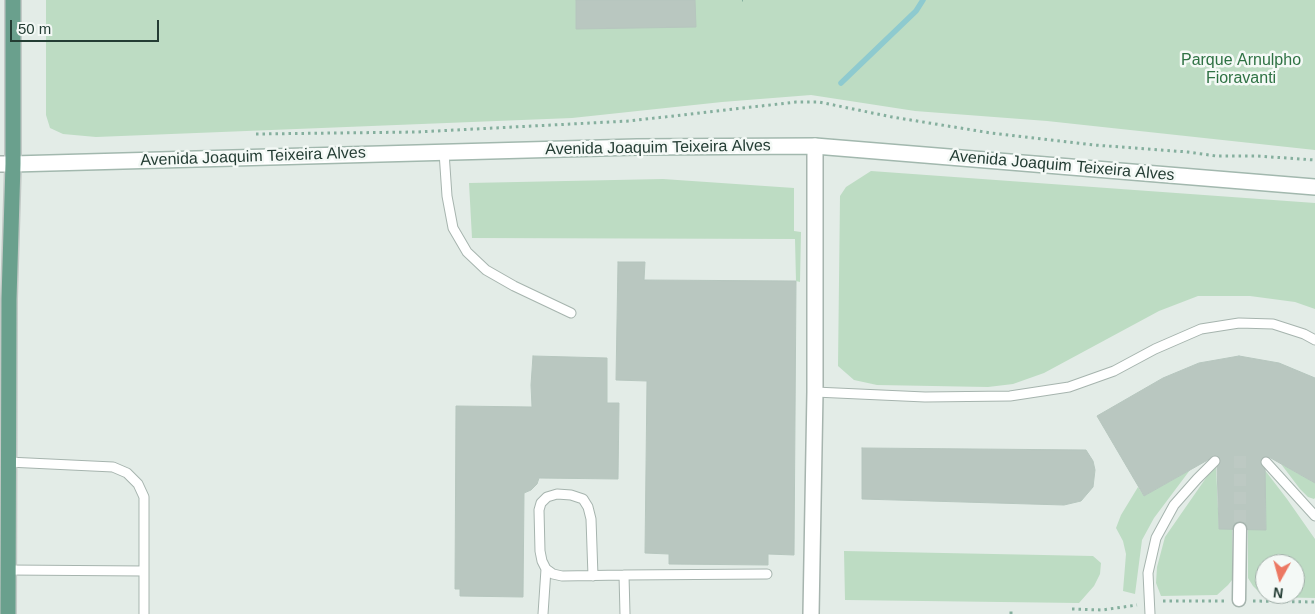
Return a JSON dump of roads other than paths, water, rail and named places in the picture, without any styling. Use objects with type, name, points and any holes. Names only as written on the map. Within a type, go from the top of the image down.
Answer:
[{"type":"main road","points":[[8,614],[9,299],[6,164],[13,0]]},
{"type":"main road","name":"Avenida Joaquim Teixeira Alves","points":[[6,164],[637,146],[815,146],[1315,187]]},
{"type":"main road","points":[[811,614],[815,392],[815,146]]},
{"type":"street","points":[[1239,600],[1240,529]]},
{"type":"lane","points":[[444,152],[447,196],[453,228],[467,252],[486,270],[514,286],[572,313]]},
{"type":"lane","points":[[815,392],[925,397],[1010,396],[1069,386],[1114,371],[1201,329],[1239,323],[1273,324],[1304,334],[1315,340]]},
{"type":"lane","points":[[1150,614],[1148,573],[1156,538],[1174,505],[1215,461]]},
{"type":"lane","points":[[8,462],[113,467],[127,474],[138,484],[144,497],[144,614]]},
{"type":"lane","points":[[1266,462],[1315,516]]},
{"type":"lane","points":[[593,576],[591,519],[588,507],[582,499],[571,494],[557,494],[547,497],[541,503],[539,510],[540,551],[546,569],[553,574],[562,576],[593,576],[624,575],[766,574]]},
{"type":"lane","points":[[543,614],[546,569]]},
{"type":"lane","points":[[8,570],[144,571]]},
{"type":"lane","points":[[624,575],[625,614]]},
{"type":"waterway","points":[[841,83],[916,11],[923,0]]},
{"type":"tunnel","points":[[1240,456],[1240,529]]},
{"type":"park label","name":"Parque Arnulpho Fioravanti","points":[[1241,70]]}]
